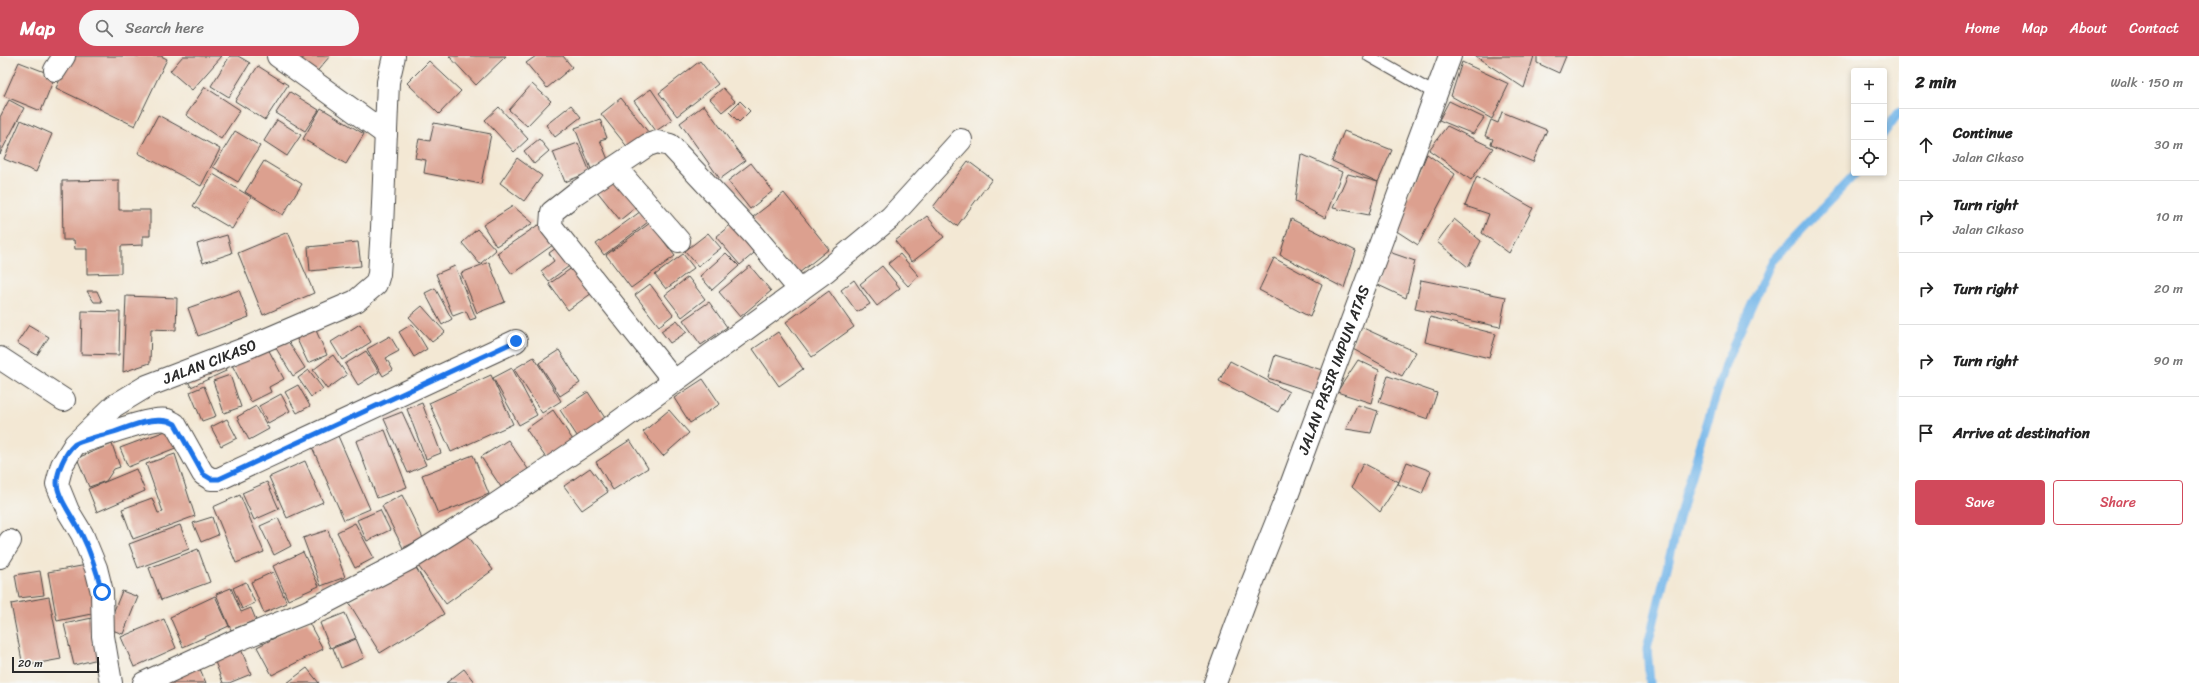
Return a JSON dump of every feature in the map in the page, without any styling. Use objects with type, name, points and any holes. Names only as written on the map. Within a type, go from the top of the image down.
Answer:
[{"type":"street","points":[[278,56],[386,134]]},
{"type":"street","name":"JALAN CIKASO","points":[[111,683],[103,636],[102,592],[96,568],[82,534],[68,511],[57,484],[62,465],[75,444],[114,406],[147,386],[279,334],[356,301],[368,293],[376,284],[379,274],[388,82],[394,56]]},
{"type":"street","name":"JALAN PASIR IMPUN ATAS","points":[[1215,683],[1249,591],[1288,496],[1450,56]]},
{"type":"street","points":[[144,683],[235,641],[307,612],[413,556],[601,433],[826,271],[891,217],[961,140]]},
{"type":"street","points":[[674,381],[552,226],[552,212],[576,193],[616,168],[648,145],[657,142],[670,145],[754,235],[800,290]]},
{"type":"street","points":[[616,168],[679,241]]},
{"type":"street","points":[[75,444],[130,427],[159,420],[168,420],[175,424],[203,474],[211,479],[219,479],[516,341]]},
{"type":"street","points":[[0,358],[64,400]]},
{"type":"lane","points":[[1369,56],[1436,94]]},
{"type":"building","points":[[71,56],[161,56],[167,59],[135,126],[56,88]]},
{"type":"building","points":[[183,56],[222,56],[192,90],[170,71]]},
{"type":"building","points":[[230,56],[238,56],[250,63],[229,97],[211,86]]},
{"type":"building","points":[[305,56],[330,56],[313,76],[299,63]]},
{"type":"building","points":[[449,56],[506,56],[476,85]]},
{"type":"building","points":[[536,56],[563,56],[572,67],[547,88],[526,63]]},
{"type":"building","points":[[1475,56],[1534,56],[1524,88]]},
{"type":"building","points":[[1537,56],[1566,56],[1559,73],[1537,63]]},
{"type":"building","points":[[429,61],[461,91],[439,114],[407,83]]},
{"type":"building","points":[[700,61],[718,84],[677,116],[659,93]]},
{"type":"building","points":[[19,62],[55,76],[41,111],[4,96]]},
{"type":"building","points":[[1462,62],[1509,84],[1492,119],[1451,96]]},
{"type":"building","points":[[258,66],[288,85],[265,120],[235,101]]},
{"type":"building","points":[[532,84],[551,101],[527,126],[509,110]]},
{"type":"building","points":[[205,87],[240,110],[221,139],[186,115]]},
{"type":"building","points":[[723,88],[735,101],[722,112],[710,99]]},
{"type":"building","points":[[651,89],[672,120],[656,131],[634,101]]},
{"type":"building","points":[[290,92],[319,110],[305,131],[276,113]]},
{"type":"building","points":[[621,98],[649,133],[629,149],[601,114]]},
{"type":"building","points":[[9,100],[24,108],[0,154],[0,117]]},
{"type":"building","points":[[740,101],[750,111],[739,122],[729,112]]},
{"type":"building","points":[[1449,101],[1484,118],[1473,134],[1439,120]]},
{"type":"building","points":[[571,105],[581,117],[555,137],[546,125]]},
{"type":"building","points":[[704,105],[745,161],[720,179],[680,123]]},
{"type":"building","points":[[499,107],[528,139],[514,152],[485,120]]},
{"type":"building","points":[[321,108],[364,134],[346,164],[303,139]]},
{"type":"building","points":[[1502,112],[1547,130],[1533,162],[1491,144],[1493,139],[1485,136],[1491,120],[1498,123]]},
{"type":"building","points":[[158,115],[220,149],[201,186],[138,153]]},
{"type":"building","points":[[600,119],[607,138],[600,140],[609,162],[591,169],[575,128]]},
{"type":"building","points":[[21,120],[52,134],[36,172],[4,159]]},
{"type":"building","points":[[277,120],[301,135],[287,156],[264,141]]},
{"type":"building","points":[[434,123],[491,134],[481,184],[424,173],[426,160],[415,158],[419,139],[430,141]]},
{"type":"building","points":[[1447,126],[1493,148],[1471,180],[1429,150]]},
{"type":"building","points":[[235,131],[260,146],[238,182],[213,167]]},
{"type":"building","points":[[1344,131],[1392,150],[1378,182],[1332,161]]},
{"type":"building","points":[[539,139],[549,151],[534,164],[524,151]]},
{"type":"building","points":[[578,143],[590,172],[565,182],[553,152]]},
{"type":"building","points":[[1301,154],[1342,172],[1325,218],[1295,202]]},
{"type":"building","points":[[1427,154],[1455,174],[1418,245],[1395,230]]},
{"type":"building","points":[[517,158],[542,176],[524,201],[500,183]]},
{"type":"building","points":[[264,161],[302,184],[283,215],[245,192]]},
{"type":"building","points":[[968,161],[992,179],[957,226],[933,207]]},
{"type":"building","points":[[751,163],[773,191],[750,209],[728,181]]},
{"type":"building","points":[[213,174],[251,197],[232,229],[193,206]]},
{"type":"building","points":[[1348,174],[1378,182],[1369,215],[1333,208]]},
{"type":"building","points":[[615,175],[639,205],[620,220],[596,190]]},
{"type":"building","points":[[1477,176],[1533,208],[1509,253],[1482,233],[1489,214],[1465,206]]},
{"type":"building","points":[[119,180],[119,210],[150,210],[150,236],[143,236],[143,245],[121,246],[121,273],[87,274],[87,249],[75,249],[74,240],[63,240],[62,181]]},
{"type":"building","points":[[784,193],[829,249],[799,273],[753,217]]},
{"type":"building","points":[[513,206],[533,223],[496,246],[483,225]]},
{"type":"building","points":[[648,206],[656,216],[604,255],[596,244]]},
{"type":"building","points":[[927,216],[944,237],[912,262],[895,241]]},
{"type":"building","points":[[1291,219],[1356,251],[1344,288],[1280,255]]},
{"type":"building","points":[[1454,219],[1481,241],[1468,267],[1437,242]]},
{"type":"building","points":[[736,220],[760,248],[740,265],[716,237]]},
{"type":"building","points":[[650,223],[675,256],[631,288],[606,255]]},
{"type":"building","points":[[538,225],[560,240],[512,274],[497,253]]},
{"type":"building","points":[[477,229],[496,250],[480,264],[462,243]]},
{"type":"building","points":[[288,232],[314,293],[263,315],[238,253]]},
{"type":"building","points":[[708,233],[721,248],[698,266],[685,251]]},
{"type":"building","points":[[227,235],[232,253],[203,263],[197,244]]},
{"type":"building","points":[[358,242],[361,266],[310,271],[308,247]]},
{"type":"building","points":[[559,246],[572,264],[549,281],[541,271],[554,261],[549,253]]},
{"type":"building","points":[[1389,252],[1415,261],[1406,298],[1376,284]]},
{"type":"building","points":[[726,253],[739,266],[712,290],[700,276]]},
{"type":"building","points":[[683,254],[694,268],[666,289],[655,275]]},
{"type":"building","points":[[900,254],[919,276],[908,286],[888,264]]},
{"type":"building","points":[[1274,258],[1322,284],[1310,317],[1259,290]]},
{"type":"building","points":[[489,262],[505,302],[477,313],[461,273]]},
{"type":"building","points":[[576,265],[595,291],[568,310],[549,284]]},
{"type":"building","points":[[455,266],[476,318],[470,320],[466,311],[453,316],[436,274]]},
{"type":"building","points":[[750,266],[771,291],[740,317],[719,292]]},
{"type":"building","points":[[882,266],[900,288],[877,306],[860,284]]},
{"type":"building","points":[[688,277],[705,299],[682,317],[665,295]]},
{"type":"building","points":[[854,280],[870,304],[857,312],[841,290]]},
{"type":"building","points":[[1421,280],[1506,297],[1500,327],[1415,309]]},
{"type":"building","points":[[650,284],[673,315],[659,326],[635,295]]},
{"type":"building","points":[[435,288],[452,319],[442,325],[425,293]]},
{"type":"building","points":[[239,290],[249,317],[198,336],[188,308]]},
{"type":"building","points":[[87,291],[97,291],[102,302],[94,302]]},
{"type":"building","points":[[829,291],[854,327],[812,357],[786,322]]},
{"type":"building","points":[[126,296],[177,298],[176,330],[151,329],[150,363],[123,372]]},
{"type":"building","points":[[709,302],[727,327],[701,345],[683,320]]},
{"type":"building","points":[[422,306],[445,332],[432,342],[409,317]]},
{"type":"building","points":[[82,311],[120,312],[119,355],[81,354]]},
{"type":"building","points":[[1430,317],[1496,334],[1489,358],[1425,342]]},
{"type":"building","points":[[677,320],[687,332],[670,343],[661,331]]},
{"type":"building","points":[[360,324],[371,342],[342,360],[331,342]]},
{"type":"building","points":[[412,324],[427,349],[414,357],[399,332]]},
{"type":"building","points":[[29,325],[49,337],[37,355],[17,343]]},
{"type":"building","points":[[314,326],[327,355],[308,363],[295,335]]},
{"type":"building","points":[[1361,327],[1416,352],[1402,376],[1351,348]]},
{"type":"building","points":[[778,332],[803,369],[779,386],[753,349]]},
{"type":"building","points":[[390,336],[399,351],[386,358],[393,370],[383,376],[367,349]]},
{"type":"building","points":[[286,338],[305,368],[293,376],[274,345]]},
{"type":"building","points":[[265,343],[284,379],[269,387],[271,392],[251,402],[230,361]]},
{"type":"building","points":[[559,350],[580,383],[560,396],[539,363]]},
{"type":"building","points":[[366,351],[379,372],[358,385],[345,364]]},
{"type":"building","points":[[333,355],[347,375],[327,389],[313,370]]},
{"type":"building","points":[[1275,355],[1328,372],[1321,395],[1268,378]]},
{"type":"building","points":[[534,357],[561,401],[542,413],[514,369]]},
{"type":"building","points":[[221,360],[226,371],[191,387],[186,377]]},
{"type":"building","points":[[1358,360],[1379,370],[1371,403],[1337,392]]},
{"type":"building","points":[[1230,361],[1289,392],[1278,412],[1219,381]]},
{"type":"building","points":[[512,368],[537,415],[519,425],[493,378]]},
{"type":"building","points":[[309,370],[323,389],[311,397],[298,378]]},
{"type":"building","points":[[230,375],[241,407],[224,413],[213,381]]},
{"type":"building","points":[[491,375],[513,424],[451,452],[429,403]]},
{"type":"building","points":[[1388,376],[1437,393],[1428,419],[1379,402]]},
{"type":"building","points":[[703,379],[720,404],[690,423],[674,398]]},
{"type":"building","points":[[298,385],[310,406],[297,413],[285,392]]},
{"type":"building","points":[[204,386],[216,416],[202,421],[190,392]]},
{"type":"building","points":[[588,392],[607,421],[579,439],[560,410]]},
{"type":"building","points":[[281,394],[290,411],[268,423],[259,406]]},
{"type":"building","points":[[422,403],[441,453],[426,459],[407,409]]},
{"type":"building","points":[[1357,405],[1378,411],[1371,433],[1346,429]]},
{"type":"building","points":[[256,406],[269,429],[249,440],[237,417]]},
{"type":"building","points":[[553,410],[573,440],[546,458],[526,429]]},
{"type":"building","points":[[669,410],[689,433],[663,456],[643,432]]},
{"type":"building","points":[[402,412],[426,465],[408,473],[384,419]]},
{"type":"building","points":[[227,419],[237,438],[221,446],[211,427]]},
{"type":"building","points":[[171,429],[178,447],[128,467],[120,448]]},
{"type":"building","points":[[385,430],[407,487],[377,498],[356,441]]},
{"type":"building","points":[[338,436],[370,509],[344,520],[312,447]]},
{"type":"building","points":[[508,440],[528,469],[501,487],[481,457]]},
{"type":"building","points":[[630,440],[648,468],[613,490],[596,462]]},
{"type":"building","points":[[112,444],[120,467],[114,469],[106,481],[89,487],[77,458]]},
{"type":"building","points":[[175,454],[195,516],[133,539],[122,509],[152,498],[158,513],[163,512],[146,464]]},
{"type":"building","points":[[473,455],[489,494],[438,514],[422,475]]},
{"type":"building","points":[[305,461],[323,502],[287,518],[269,477]]},
{"type":"building","points":[[1407,462],[1431,471],[1422,494],[1398,484]]},
{"type":"building","points":[[1363,463],[1399,482],[1380,512],[1352,487]]},
{"type":"building","points":[[590,468],[608,492],[582,510],[564,486]]},
{"type":"building","points":[[136,469],[145,491],[97,512],[88,489]]},
{"type":"building","points":[[267,482],[279,509],[254,520],[242,493]]},
{"type":"building","points":[[240,495],[264,552],[236,563],[213,507]]},
{"type":"building","points":[[402,495],[423,538],[403,548],[382,506]]},
{"type":"building","points":[[380,510],[390,530],[367,541],[357,520]]},
{"type":"building","points":[[212,517],[218,535],[201,542],[193,523]]},
{"type":"building","points":[[278,518],[291,546],[274,555],[260,526]]},
{"type":"building","points":[[355,523],[374,558],[355,568],[337,532]]},
{"type":"building","points":[[180,525],[189,549],[138,568],[129,544]]},
{"type":"building","points":[[463,529],[493,570],[446,604],[416,563]]},
{"type":"building","points":[[328,530],[345,577],[321,586],[303,538]]},
{"type":"building","points":[[198,549],[210,582],[161,600],[149,568]]},
{"type":"building","points":[[303,552],[319,586],[288,600],[273,566]]},
{"type":"building","points":[[413,563],[444,614],[380,653],[349,603]]},
{"type":"building","points":[[87,565],[96,613],[57,621],[48,572]]},
{"type":"building","points":[[40,571],[44,595],[19,598],[15,575]]},
{"type":"building","points":[[273,572],[287,603],[264,613],[251,582]]},
{"type":"building","points":[[246,582],[255,603],[242,609],[233,588]]},
{"type":"building","points":[[231,588],[241,612],[251,608],[256,620],[231,630],[216,594]]},
{"type":"building","points":[[122,591],[138,597],[123,634],[107,628]]},
{"type":"building","points":[[215,596],[229,626],[183,647],[170,617]]},
{"type":"building","points":[[49,597],[61,659],[23,666],[11,604]]},
{"type":"building","points":[[345,613],[356,638],[330,648],[320,623]]},
{"type":"building","points":[[92,618],[102,658],[74,665],[64,624]]},
{"type":"building","points":[[164,619],[176,648],[134,667],[121,637]]},
{"type":"building","points":[[308,621],[323,649],[272,675],[257,647]]},
{"type":"building","points":[[356,639],[364,658],[341,668],[333,648]]},
{"type":"building","points":[[241,649],[251,674],[229,683],[223,683],[214,659]]},
{"type":"building","points":[[197,662],[206,683],[148,683]]},
{"type":"building","points":[[307,668],[319,683],[287,683]]},
{"type":"building","points":[[464,669],[475,683],[446,683]]},
{"type":"waterway","points":[[1887,129],[1899,112]]},
{"type":"waterway","points":[[1650,683],[1647,649],[1685,495],[1726,362],[1771,262],[1853,176]]},
{"type":"route","points":[[102,592],[96,568],[82,534],[68,511],[57,484],[62,465],[75,444],[122,429],[159,420],[168,420],[175,424],[203,474],[211,479],[219,479],[516,341]]}]
